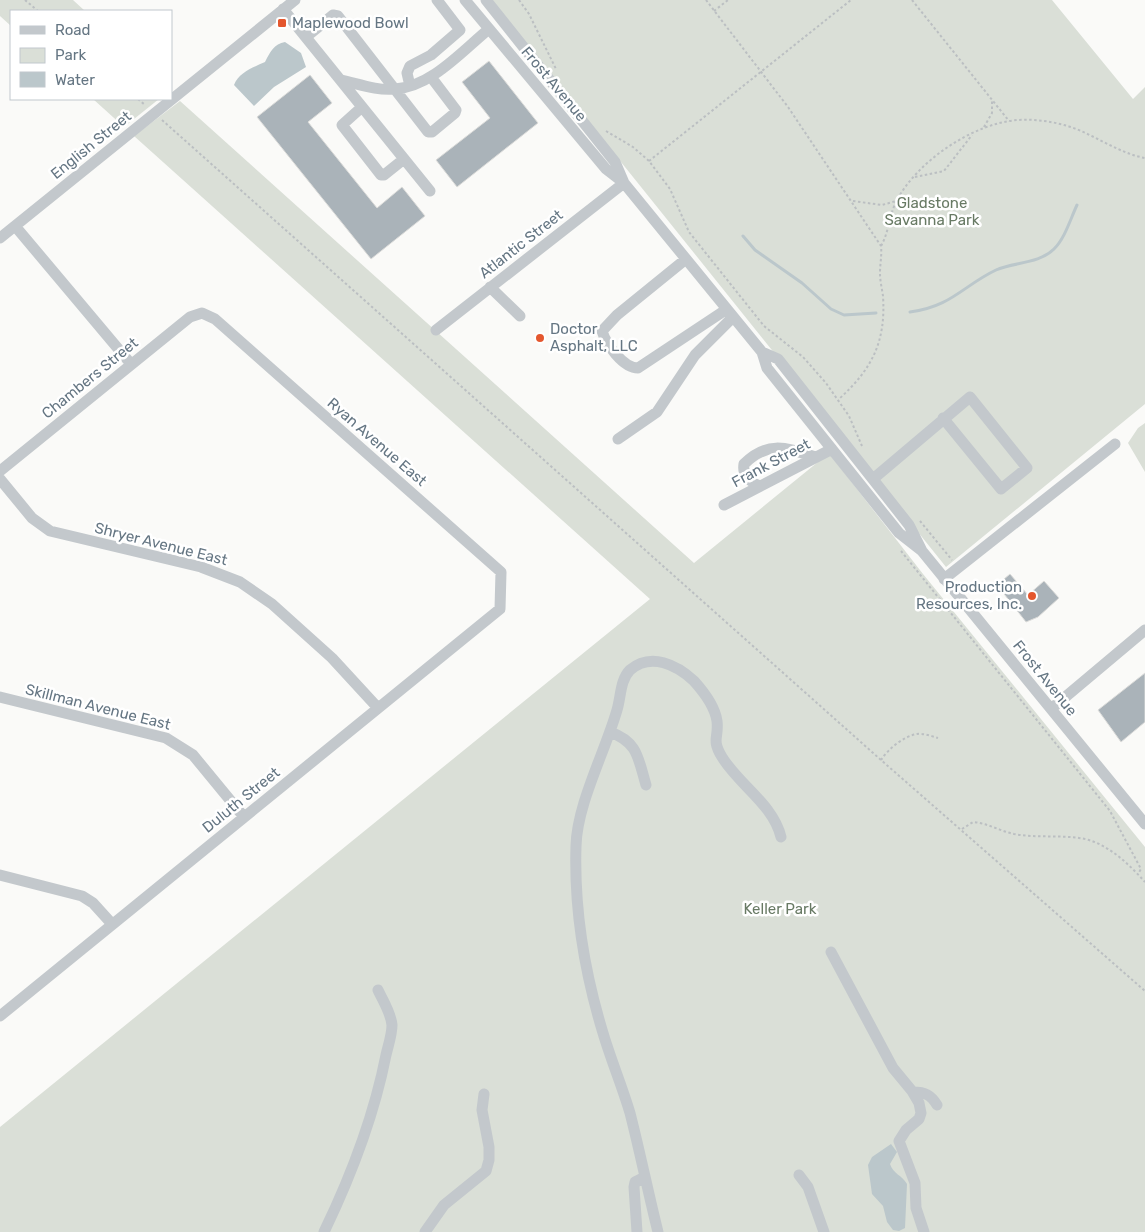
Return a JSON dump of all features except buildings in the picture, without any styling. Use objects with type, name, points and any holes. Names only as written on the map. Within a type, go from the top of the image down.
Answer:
[{"type":"street","name":"English Street","points":[[172,99],[294,0]]},
{"type":"street","name":"Frost Avenue","points":[[465,0],[606,170],[624,183],[762,352],[767,368],[899,533],[922,551]]},
{"type":"street","name":"Frost Avenue","points":[[486,0],[615,162],[624,183]]},
{"type":"street","points":[[410,86],[407,73],[410,66],[431,55],[460,30],[443,2]]},
{"type":"street","points":[[283,9],[430,191]]},
{"type":"street","points":[[306,37],[336,15],[428,132],[432,132],[455,113],[456,110],[430,77]]},
{"type":"street","points":[[341,80],[374,88],[396,89],[410,86],[430,77],[489,29]]},
{"type":"street","name":"English Street","points":[[0,238],[171,100]]},
{"type":"street","points":[[362,107],[342,122],[342,125],[381,175],[384,175],[404,159]]},
{"type":"street","name":"Atlantic Street","points":[[436,330],[624,183]]},
{"type":"street","points":[[15,226],[131,364]]},
{"type":"street","points":[[686,259],[616,315],[602,331],[622,362],[629,367],[638,368],[730,313]]},
{"type":"street","points":[[490,287],[520,316]]},
{"type":"street","points":[[618,439],[657,412],[695,354],[730,313]]},
{"type":"street","name":"Chambers Street","points":[[0,471],[190,317],[202,314]]},
{"type":"street","name":"Ryan Avenue East","points":[[202,314],[215,319],[501,572],[500,609]]},
{"type":"street","name":"Frost Avenue","points":[[762,352],[778,359],[909,524],[922,551],[944,579],[1145,824]]},
{"type":"street","points":[[873,478],[943,418],[970,397],[1028,468],[1001,489],[943,418]]},
{"type":"street","points":[[944,579],[1115,444]]},
{"type":"street","points":[[760,486],[747,479],[743,471],[744,464],[766,450],[782,446],[816,457]]},
{"type":"street","name":"Frank Street","points":[[724,505],[832,449]]},
{"type":"street","name":"Shryer Avenue East","points":[[0,479],[32,518],[50,531],[201,567],[240,582],[272,604],[332,658],[378,708]]},
{"type":"street","name":"Duluth Street","points":[[0,1015],[500,609]]},
{"type":"street","points":[[1051,709],[1145,630]]},
{"type":"street","points":[[658,1232],[629,1112],[592,996],[585,960],[576,871],[578,822],[610,732],[624,679],[630,670],[648,662],[657,661],[678,668],[695,682],[712,706],[716,718],[716,746],[723,759],[776,819],[781,837]]},
{"type":"street","name":"Skillman Avenue East","points":[[0,698],[166,738],[193,755],[244,817]]},
{"type":"street","points":[[610,732],[623,737],[634,747],[646,785]]},
{"type":"street","points":[[0,875],[82,896],[93,903],[112,924]]},
{"type":"street","points":[[831,952],[893,1068],[913,1092],[921,1113],[919,1119],[906,1130],[900,1142],[915,1183],[916,1208],[924,1232]]},
{"type":"street","points":[[324,1232],[339,1201],[364,1133],[383,1070],[392,1027],[378,990]]},
{"type":"street","points":[[913,1092],[922,1092],[933,1098],[938,1105]]},
{"type":"street","points":[[425,1232],[444,1205],[486,1170],[489,1160],[489,1147],[482,1110],[484,1094]]},
{"type":"street","points":[[799,1175],[808,1187],[824,1232]]},
{"type":"street","points":[[636,1232],[634,1187],[635,1182],[644,1177]]},
{"type":"path","points":[[25,0],[37,10]]},
{"type":"path","points":[[519,0],[529,14],[558,71]]},
{"type":"path","points":[[706,0],[788,107],[881,246]]},
{"type":"path","points":[[714,11],[728,0]]},
{"type":"path","points":[[649,161],[851,0]]},
{"type":"path","points":[[912,0],[1009,122]]},
{"type":"path","points":[[139,100],[881,760],[1145,992]]},
{"type":"path","points":[[983,128],[992,113],[992,100]]},
{"type":"path","points":[[838,400],[854,385],[870,364],[877,350],[883,317],[880,272],[881,246],[886,237],[896,201],[915,176],[934,158],[962,137],[983,128],[1009,122],[1036,119],[1065,125],[1145,158]]},
{"type":"path","points":[[603,128],[610,135],[633,147],[649,161],[670,190],[689,232],[727,281],[774,336],[803,357],[838,400],[849,416],[865,451]]},
{"type":"path","points":[[915,176],[944,171],[973,133]]},
{"type":"path","points":[[852,200],[882,206],[896,201]]},
{"type":"path","points":[[917,516],[958,568]]},
{"type":"path","points":[[898,546],[1110,811],[1141,868],[1138,874]]},
{"type":"path","points":[[881,760],[906,738],[918,734],[938,738]]},
{"type":"path","points":[[961,830],[973,822],[1014,834],[1080,838],[1096,842],[1108,849],[1145,882]]},
{"type":"green space","points":[[0,0],[73,0],[84,10],[10,10],[10,25],[0,16]]},
{"type":"green space","name":"Gladstone Savanna Park","points":[[491,0],[1052,0],[1133,99],[1145,87],[1145,404],[946,567]]},
{"type":"green space","points":[[94,100],[158,100],[124,127]]},
{"type":"green space","name":"Keller Park","points":[[180,101],[694,563],[829,453],[923,574],[1145,847],[1145,1232],[0,1232],[0,1127],[650,599],[134,136]]},
{"type":"green space","points":[[1145,423],[1145,472],[1128,443],[1138,428]]},
{"type":"water","points":[[285,42],[301,53],[306,67],[274,87],[254,106],[234,85],[236,80],[243,73],[265,62],[275,47]]},
{"type":"water","points":[[891,1144],[897,1152],[890,1164],[893,1170],[907,1184],[905,1228],[899,1231],[893,1230],[887,1222],[883,1206],[872,1194],[868,1165],[872,1157]]},
{"type":"waterway","points":[[910,312],[947,300],[996,270],[1034,260],[1048,254],[1061,240],[1077,205]]},
{"type":"waterway","points":[[743,236],[755,250],[802,283],[831,309],[844,315],[876,313]]},
{"type":"place","name":"Maplewood Bowl","points":[[282,23]]},
{"type":"place","name":"Doctor Asphalt, LLC","points":[[540,338]]},
{"type":"place","name":"Production Resources, Inc.","points":[[1032,596]]}]
